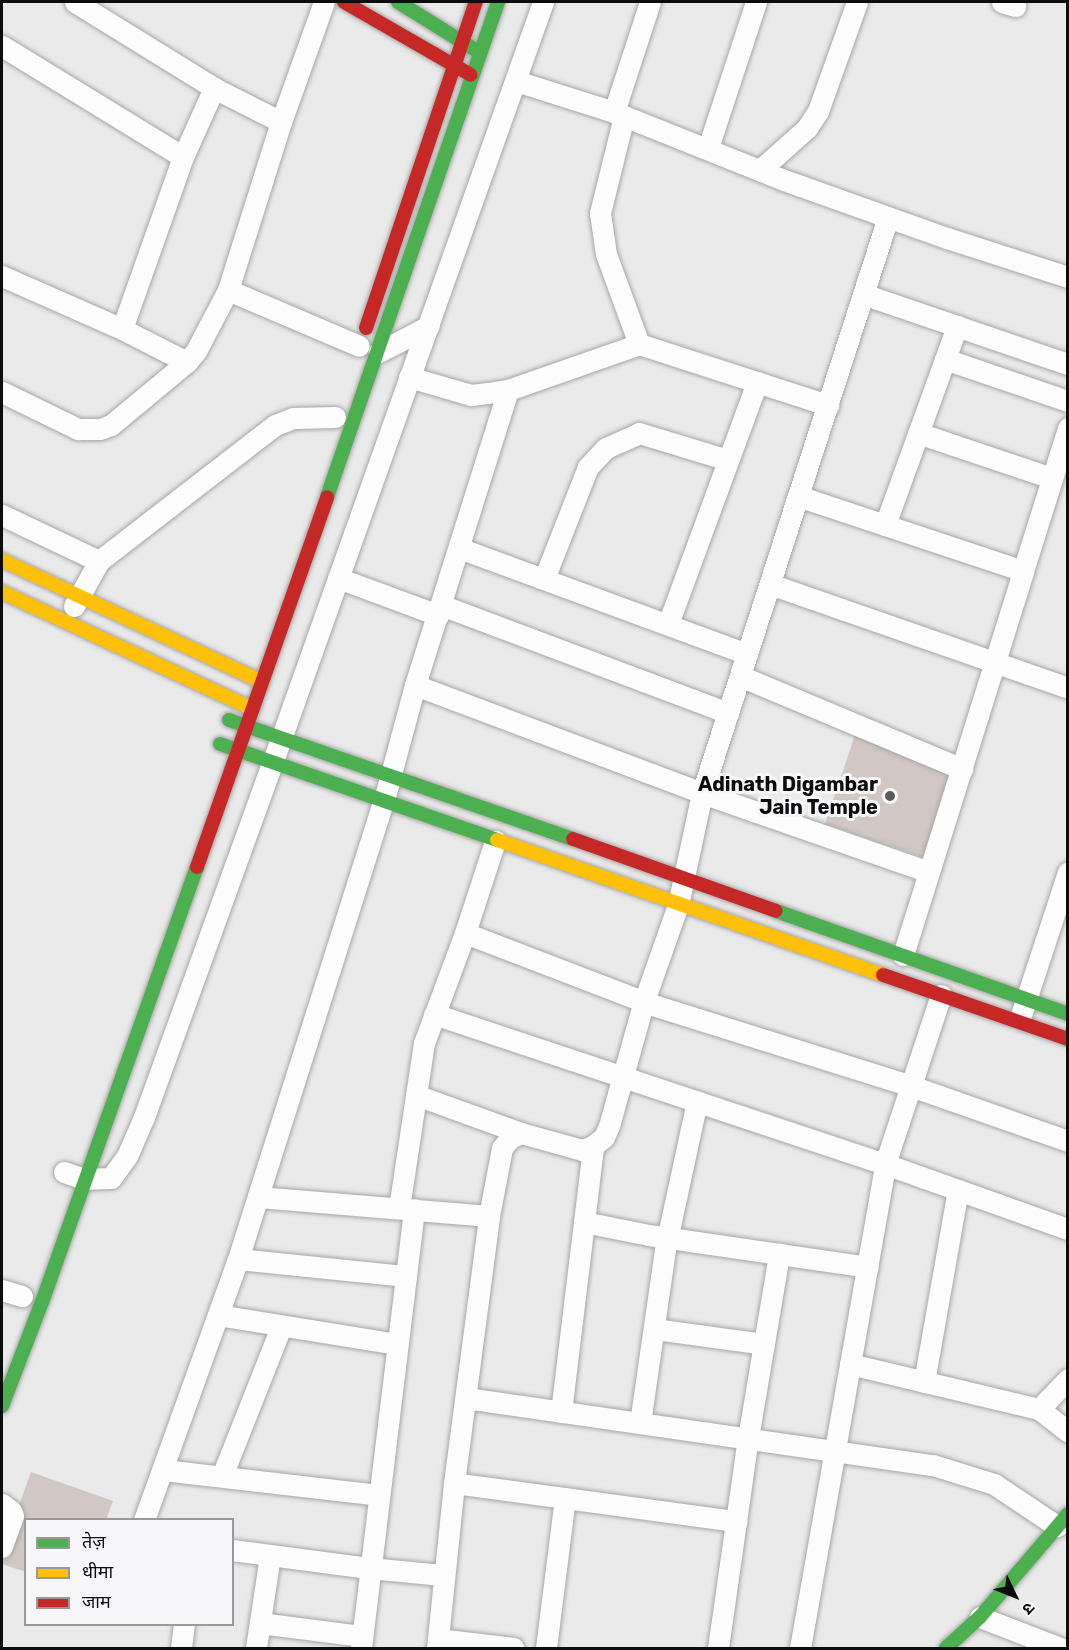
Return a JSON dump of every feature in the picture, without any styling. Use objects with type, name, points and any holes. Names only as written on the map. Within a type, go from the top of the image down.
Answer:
[{"type":"street","points":[[2,392],[78,429],[100,429],[111,425],[187,362],[196,351],[228,290],[281,122],[324,2]]},
{"type":"street","points":[[344,2],[474,77]]},
{"type":"street","points":[[398,2],[482,53]]},
{"type":"street","points":[[2,1407],[64,1237],[70,1179],[239,752],[476,2]]},
{"type":"street","points":[[365,352],[474,77],[498,2]]},
{"type":"street","points":[[70,1179],[111,1178],[127,1156],[180,1021],[282,739],[543,2]]},
{"type":"street","points":[[639,344],[608,261],[600,213],[619,114],[650,2]]},
{"type":"street","points":[[708,148],[756,2]]},
{"type":"street","points":[[771,173],[818,111],[857,2]]},
{"type":"street","points":[[84,4],[214,88],[281,122]]},
{"type":"street","points":[[2,46],[183,158]]},
{"type":"street","points":[[516,81],[619,114],[888,217],[1068,277]]},
{"type":"street","points":[[122,329],[183,158],[214,88]]},
{"type":"street","points":[[416,1095],[521,1133],[582,1150],[593,1146],[604,1137],[645,1001],[678,905],[702,793],[888,217]]},
{"type":"street","points":[[2,276],[122,329],[187,362]]},
{"type":"street","points":[[228,290],[365,352],[426,334]]},
{"type":"street","points":[[863,294],[1068,364]]},
{"type":"street","points":[[885,525],[957,326]]},
{"type":"street","points":[[413,370],[471,395],[508,390],[639,344],[828,405]]},
{"type":"street","points":[[945,359],[1068,401]]},
{"type":"street","points":[[668,624],[757,382]]},
{"type":"street","points":[[145,1518],[258,1197],[384,800],[415,685],[508,390]]},
{"type":"street","points":[[67,621],[78,596],[99,561],[275,425],[293,418],[334,417]]},
{"type":"street","points":[[903,955],[1068,428]]},
{"type":"street","points":[[544,579],[588,467],[606,448],[639,433],[728,460]]},
{"type":"street","points":[[918,433],[1052,478]]},
{"type":"street","points":[[798,496],[1023,571]]},
{"type":"street","points":[[2,515],[99,561]]},
{"type":"street","points":[[459,548],[747,654]]},
{"type":"street","points":[[2,560],[78,596],[247,669],[262,682]]},
{"type":"street","points":[[338,578],[439,610],[728,713]]},
{"type":"street","points":[[770,584],[1068,688]]},
{"type":"street","points":[[2,592],[253,709]]},
{"type":"street","points":[[247,669],[218,750],[239,752],[384,800],[678,905],[1068,1039]]},
{"type":"street","points":[[740,676],[962,769]]},
{"type":"street","points":[[415,685],[702,793],[929,872]]},
{"type":"street","points":[[229,720],[391,774],[1068,1014]]},
{"type":"street","points":[[260,1623],[362,1642],[369,1568],[406,1276],[407,1208],[419,1062],[495,841]]},
{"type":"street","points":[[1019,1022],[1068,872]]},
{"type":"street","points":[[465,933],[645,1001],[911,1086],[1068,1141]]},
{"type":"street","points":[[800,1648],[885,1164],[941,995]]},
{"type":"street","points":[[434,1014],[885,1164],[1068,1229]]},
{"type":"street","points":[[640,1423],[667,1237],[697,1101]]},
{"type":"street","points":[[513,1648],[437,1644],[454,1483],[489,1216],[502,1148],[510,1138],[521,1133]]},
{"type":"street","points":[[561,1412],[593,1146]]},
{"type":"street","points":[[924,1382],[958,1190]]},
{"type":"street","points":[[258,1197],[489,1216]]},
{"type":"street","points":[[584,1222],[868,1268]]},
{"type":"street","points":[[718,1648],[748,1438],[779,1254]]},
{"type":"street","points":[[238,1259],[406,1276]]},
{"type":"street","points":[[218,1315],[280,1327],[397,1344]]},
{"type":"street","points":[[222,1476],[280,1327]]},
{"type":"street","points":[[655,1329],[764,1344]]},
{"type":"street","points":[[850,1364],[1039,1409],[1068,1432]]},
{"type":"street","points":[[1039,1409],[1068,1379]]},
{"type":"street","points":[[466,1398],[833,1450],[964,1473],[994,1484],[1062,1520],[980,1617],[946,1648]]},
{"type":"street","points":[[163,1470],[379,1495]]},
{"type":"street","points":[[454,1483],[736,1521]]},
{"type":"street","points":[[546,1648],[565,1498]]},
{"type":"street","points":[[2,1504],[11,1511],[13,1516],[2,1547]]},
{"type":"street","points":[[234,1550],[443,1575]]},
{"type":"street","points":[[256,1648],[270,1555]]},
{"type":"street","points":[[980,1617],[1062,1648],[1068,1645]]},
{"type":"street","points":[[181,1648],[184,1626]]},
{"type":"building","name":"Adinath Digambar Jain Temple","points":[[855,735],[956,767],[925,858],[825,824]]},
{"type":"building","points":[[31,1472],[113,1501],[107,1518],[24,1518],[24,1571],[2,1564],[2,1553]]},
{"type":"traffic: fast","points":[[398,2],[479,52]]},
{"type":"traffic: fast","points":[[327,497],[498,2]]},
{"type":"traffic: fast","points":[[229,720],[573,839]]},
{"type":"traffic: fast","points":[[220,744],[497,840]]},
{"type":"traffic: fast","points":[[2,1406],[42,1302],[197,867]]},
{"type":"traffic: fast","points":[[776,911],[1068,1014]]},
{"type":"traffic: fast","points":[[946,1648],[980,1617],[1068,1514]]},
{"type":"traffic: slow","points":[[2,560],[263,682]]},
{"type":"traffic: slow","points":[[2,592],[253,709]]},
{"type":"traffic: slow","points":[[497,840],[883,975]]},
{"type":"traffic: jam","points":[[344,2],[471,75]]},
{"type":"traffic: jam","points":[[366,328],[476,2]]},
{"type":"traffic: jam","points":[[197,867],[327,497]]},
{"type":"traffic: jam","points":[[573,839],[776,911]]},
{"type":"traffic: jam","points":[[883,975],[1068,1039]]},
{"type":"place","name":"Adinath Digambar Jain Temple","points":[[890,796]]}]
